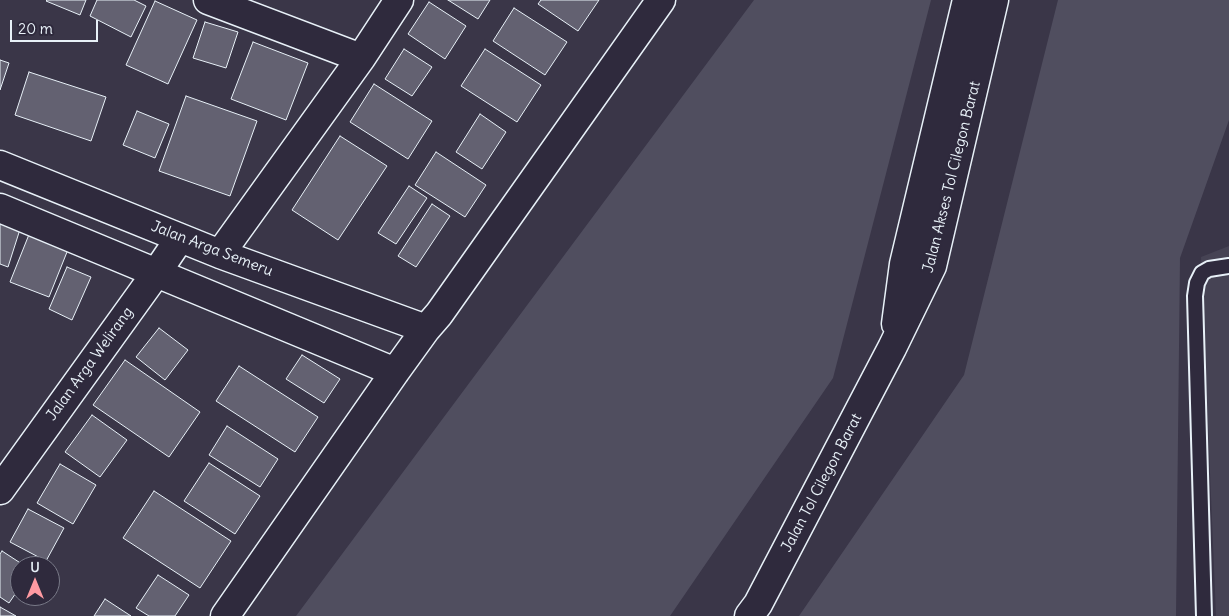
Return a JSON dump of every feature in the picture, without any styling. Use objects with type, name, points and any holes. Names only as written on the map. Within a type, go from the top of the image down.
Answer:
[{"type":"street","points":[[208,0],[361,58]]},
{"type":"street","points":[[220,254],[361,58],[399,0]]},
{"type":"street","points":[[226,616],[395,372],[439,314],[660,0]]},
{"type":"street","points":[[892,348],[904,264],[967,0]]},
{"type":"street","name":"Jalan Akses Tol Cilegon Barat","points":[[892,348],[932,266],[994,0]]},
{"type":"street","name":"Jalan Arga Semeru","points":[[0,165],[220,254],[426,329]]},
{"type":"street","points":[[0,208],[395,372]]},
{"type":"street","name":"Jalan Arga Welirang","points":[[0,490],[9,462],[157,272],[180,238]]},
{"type":"street","name":"Jalan Tol Cilegon Barat","points":[[761,612],[892,348]]},
{"type":"lane","points":[[1204,616],[1195,296],[1197,283],[1202,273],[1208,269],[1229,266]]},
{"type":"shaded area","points":[[754,0],[931,0],[833,378],[670,616],[296,616]]},
{"type":"shaded area","points":[[1058,0],[1229,0],[1229,120],[1180,258],[1176,616],[799,616],[964,375]]},
{"type":"shaded area","points":[[1229,246],[1229,616],[1216,616],[1201,257]]},
{"type":"building","points":[[47,0],[86,0],[80,15]]},
{"type":"building","points":[[97,0],[134,0],[146,6],[131,37],[90,16]]},
{"type":"building","points":[[448,0],[490,0],[478,19]]},
{"type":"building","points":[[541,0],[599,0],[578,31],[538,4]]},
{"type":"building","points":[[155,1],[197,20],[168,84],[126,65]]},
{"type":"building","points":[[429,2],[466,26],[445,59],[408,34]]},
{"type":"building","points":[[514,8],[567,42],[545,75],[493,41]]},
{"type":"building","points":[[205,22],[238,32],[226,68],[193,58]]},
{"type":"building","points":[[253,42],[308,63],[286,120],[231,99]]},
{"type":"building","points":[[404,49],[432,67],[412,96],[385,79]]},
{"type":"building","points":[[485,49],[541,85],[517,122],[461,86]]},
{"type":"building","points":[[0,60],[9,63],[0,90]]},
{"type":"building","points":[[29,72],[106,97],[91,141],[15,115]]},
{"type":"building","points":[[374,84],[432,121],[408,159],[350,122]]},
{"type":"building","points":[[186,96],[257,121],[230,196],[159,171]]},
{"type":"building","points":[[137,111],[169,124],[155,158],[123,145]]},
{"type":"building","points":[[480,114],[506,132],[482,169],[456,152]]},
{"type":"building","points":[[340,136],[387,166],[338,240],[292,210]]},
{"type":"building","points":[[436,152],[486,185],[465,217],[415,185]]},
{"type":"building","points":[[409,186],[427,198],[396,244],[378,233]]},
{"type":"building","points":[[432,204],[450,216],[416,267],[398,256]]},
{"type":"building","points":[[0,216],[22,223],[8,267],[0,264]]},
{"type":"building","points":[[30,232],[69,247],[49,297],[10,282]]},
{"type":"building","points":[[67,267],[91,277],[72,320],[49,309]]},
{"type":"building","points":[[159,328],[188,350],[165,380],[136,357]]},
{"type":"building","points":[[302,355],[340,379],[324,403],[286,379]]},
{"type":"building","points":[[125,360],[200,412],[169,457],[93,405]]},
{"type":"building","points":[[239,366],[318,417],[295,452],[216,401]]},
{"type":"building","points":[[92,415],[127,440],[100,477],[65,452]]},
{"type":"building","points":[[227,426],[278,459],[260,487],[209,455]]},
{"type":"building","points":[[209,463],[260,496],[235,534],[184,501]]},
{"type":"building","points":[[60,464],[96,485],[73,524],[37,503]]},
{"type":"building","points":[[154,491],[231,541],[200,588],[123,538]]},
{"type":"building","points":[[28,509],[64,528],[49,556],[37,556],[10,542]]},
{"type":"building","points":[[2,551],[10,556],[9,603],[0,597],[0,554]]},
{"type":"building","points":[[158,575],[189,595],[175,616],[149,616],[136,608]]},
{"type":"building","points":[[105,599],[131,616],[94,616]]},
{"type":"building","points":[[0,607],[16,616],[0,616]]}]
